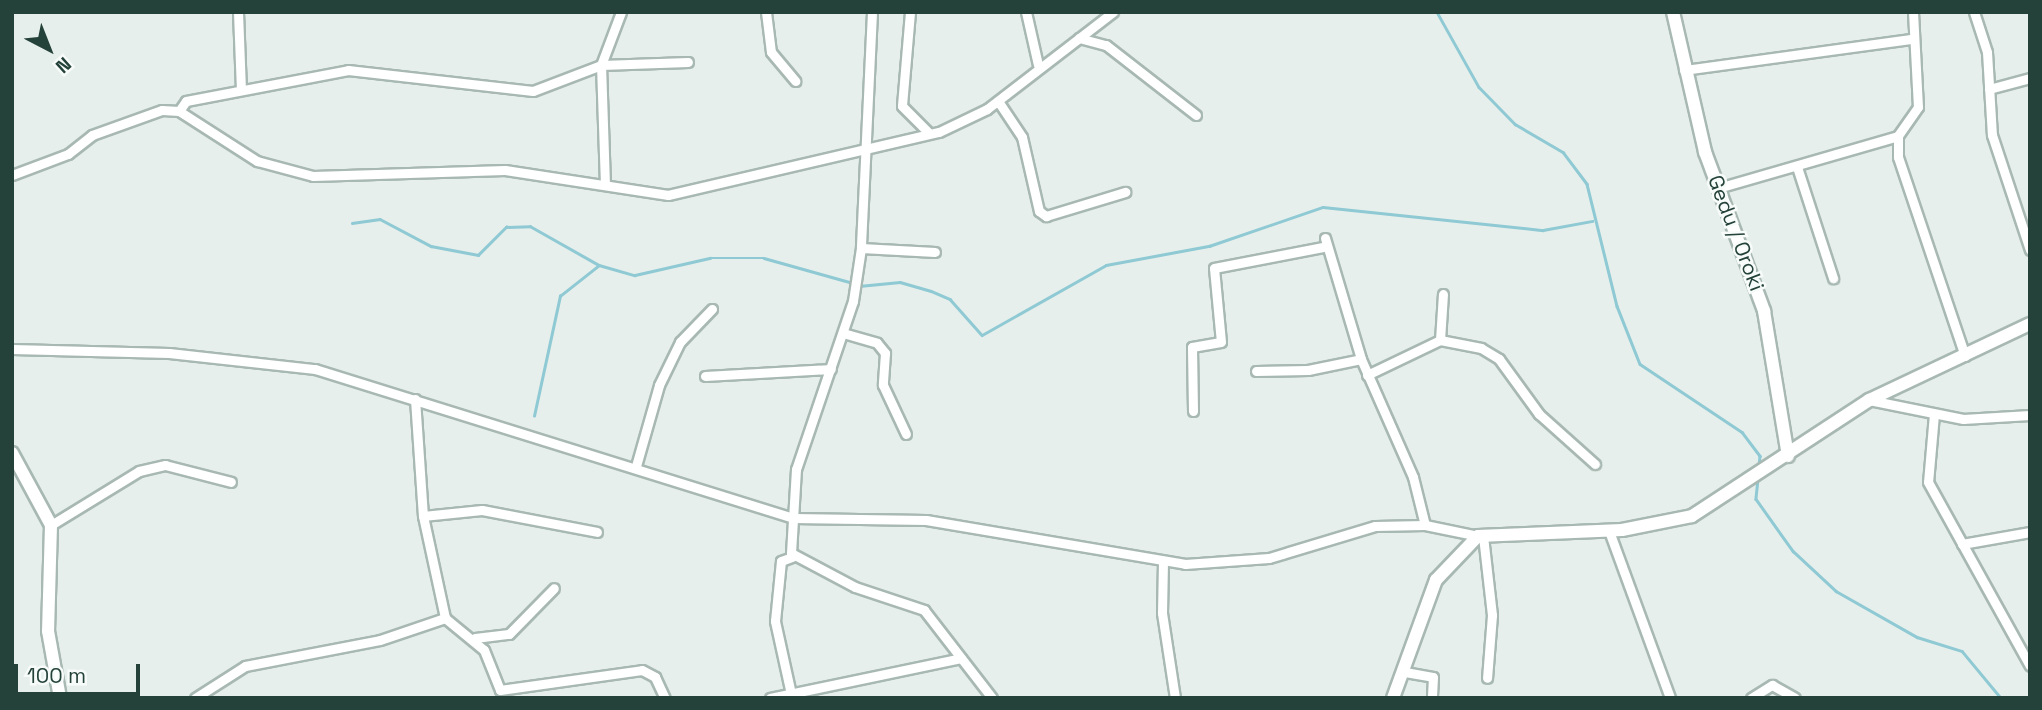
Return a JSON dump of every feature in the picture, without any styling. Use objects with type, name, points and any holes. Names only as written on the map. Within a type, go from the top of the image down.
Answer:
[{"type":"main road","name":"Gedu / Oroki","points":[[1673,12],[1684,71],[1718,188],[1764,311],[1788,456]]},
{"type":"main road","points":[[1393,698],[1405,672],[1436,580],[1480,536],[1609,531],[1692,516],[1731,496],[1868,400],[2030,324]]},
{"type":"main road","points":[[12,453],[51,525],[48,631],[61,698]]},
{"type":"street","points":[[238,12],[241,90]]},
{"type":"street","points":[[605,185],[601,65],[621,12]]},
{"type":"street","points":[[766,12],[771,52],[795,81]]},
{"type":"street","points":[[792,557],[796,469],[853,302],[861,248],[860,150],[872,12]]},
{"type":"street","points":[[909,12],[902,106],[929,133]]},
{"type":"street","points":[[1026,12],[1038,65]]},
{"type":"street","points":[[12,175],[59,158],[101,130],[153,111],[179,111],[257,161],[313,176],[505,170],[668,195],[929,133],[998,101],[1038,65],[1113,12]]},
{"type":"street","points":[[1718,188],[1898,136],[1918,107],[1910,39],[1913,12]]},
{"type":"street","points":[[1974,12],[1987,52],[1992,135],[2030,250]]},
{"type":"street","points":[[1074,39],[1086,36],[1106,45],[1196,115]]},
{"type":"street","points":[[1684,71],[1910,39]]},
{"type":"street","points":[[179,111],[186,101],[359,69],[533,91],[601,65],[688,62]]},
{"type":"street","points":[[1989,89],[2030,78]]},
{"type":"street","points":[[998,101],[1022,137],[1039,211],[1046,216],[1125,192]]},
{"type":"street","points":[[1898,136],[1922,242],[1965,356]]},
{"type":"street","points":[[1797,167],[1833,278]]},
{"type":"street","points":[[1193,411],[1192,347],[1221,341],[1214,268],[1324,243],[1332,255],[1361,359],[1413,477],[1425,525]]},
{"type":"street","points":[[861,248],[935,252]]},
{"type":"street","points":[[1440,340],[1443,294]]},
{"type":"street","points":[[636,466],[659,385],[680,342],[712,309]]},
{"type":"street","points":[[843,332],[877,343],[885,353],[883,385],[906,434]]},
{"type":"street","points":[[1367,374],[1440,340],[1499,359],[1539,414],[1595,464]]},
{"type":"street","points":[[12,349],[267,361],[415,399],[636,466],[793,519],[926,520],[1163,561],[1269,558],[1375,526],[1425,525],[1480,536],[1492,615],[1487,678]]},
{"type":"street","points":[[1256,371],[1308,370],[1361,359]]},
{"type":"street","points":[[705,376],[831,369]]},
{"type":"street","points":[[415,399],[423,516],[445,618],[475,638],[500,690],[642,670],[655,677],[665,698]]},
{"type":"street","points":[[1868,400],[1934,414],[2030,415]]},
{"type":"street","points":[[1934,414],[1928,482],[2030,666]]},
{"type":"street","points":[[51,525],[139,471],[178,467],[231,482]]},
{"type":"street","points":[[423,516],[482,510],[597,532]]},
{"type":"street","points":[[1609,531],[1670,698]]},
{"type":"street","points":[[1962,544],[2030,532]]},
{"type":"street","points":[[791,694],[775,621],[781,561],[792,557],[923,610],[992,698]]},
{"type":"street","points":[[1163,561],[1162,614],[1175,698]]},
{"type":"street","points":[[475,638],[509,634],[554,589]]},
{"type":"street","points":[[195,698],[245,666],[380,640],[445,618]]},
{"type":"street","points":[[770,698],[961,658]]},
{"type":"street","points":[[1405,672],[1433,677],[1432,698]]},
{"type":"street","points":[[1751,698],[1772,685],[1795,698]]},
{"type":"waterway","points":[[1437,12],[1479,87],[1515,124],[1563,152],[1587,184],[1617,306],[1640,364],[1742,432],[1760,456],[1759,466]]},
{"type":"waterway","points":[[859,286],[900,282],[931,291],[950,299],[982,335],[1106,265],[1209,246],[1323,207],[1543,230],[1592,221]]},
{"type":"waterway","points":[[352,223],[380,219],[431,246],[478,255],[506,227],[530,226],[599,265],[635,275],[710,258],[764,258],[853,283]]},
{"type":"waterway","points":[[534,416],[560,296],[598,266]]},
{"type":"waterway","points":[[1758,479],[1756,499],[1793,551],[1836,591],[1917,637],[1962,651],[2001,698]]}]
